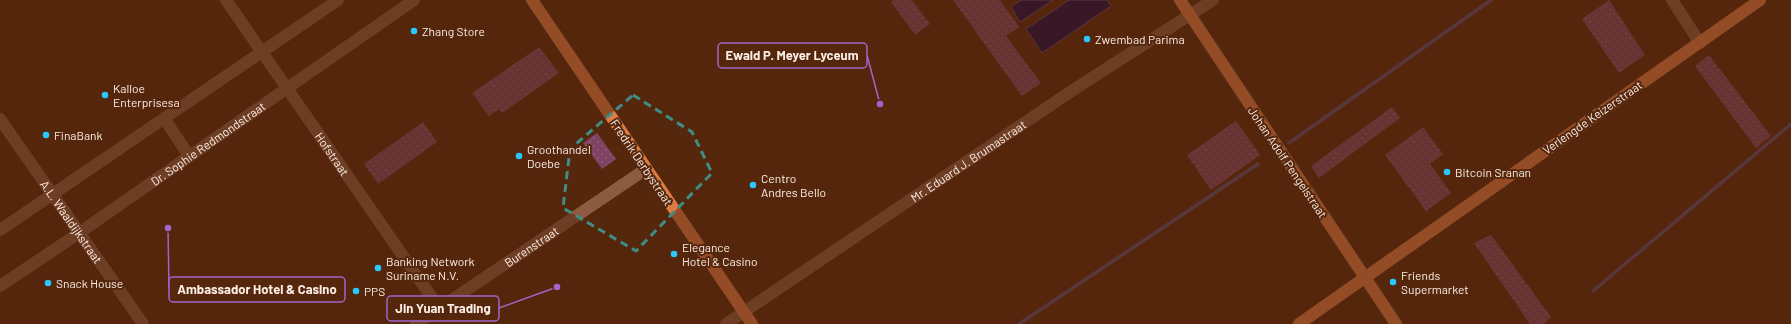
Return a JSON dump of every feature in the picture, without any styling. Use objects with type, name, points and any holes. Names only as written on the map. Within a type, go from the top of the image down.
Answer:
[{"type":"main road","name":"Fredrik Derbystraat","points":[[532,0],[752,324]]},
{"type":"main road","name":"Johan Adolf Pengelstraat","points":[[1180,0],[1396,324]]},
{"type":"main road","name":"Verlengde Keizerstraat","points":[[1298,324],[1760,0]]},
{"type":"street","name":"Hofstraat","points":[[226,0],[439,308]]},
{"type":"street","points":[[0,230],[338,0]]},
{"type":"street","name":"Dr. Sophie Redmondstraat","points":[[0,286],[79,233],[414,0]]},
{"type":"street","name":"Mr. Eduard J. Brumastraat","points":[[726,324],[1070,92],[1213,0]]},
{"type":"street","points":[[1672,0],[1700,43]]},
{"type":"street","points":[[164,118],[189,156]]},
{"type":"street","name":"A.L. Waaldijkstraat","points":[[0,119],[143,324]]},
{"type":"street","name":"Burenstraat","points":[[416,324],[646,169]]},
{"type":"highlighted area","points":[[633,95],[692,132],[712,173],[636,251],[563,208],[570,149]]},
{"type":"shaded area","points":[[894,0],[912,0],[930,24],[915,35],[891,2]]},
{"type":"shaded area","points":[[953,0],[1000,0],[1019,27],[1006,36],[1041,83],[1022,96]]},
{"type":"shaded area","points":[[1021,0],[1053,0],[1020,22],[1011,7]]},
{"type":"shaded area","points":[[1069,0],[1107,0],[1111,6],[1042,53],[1026,29]]},
{"type":"shaded area","points":[[1609,0],[1645,55],[1619,73],[1582,19]]},
{"type":"shaded area","points":[[539,47],[559,73],[502,113],[499,109],[489,116],[472,93]]},
{"type":"shaded area","points":[[1709,55],[1771,136],[1756,148],[1695,66]]},
{"type":"shaded area","points":[[1392,107],[1400,118],[1319,178],[1311,166]]},
{"type":"shaded area","points":[[1236,121],[1260,155],[1211,190],[1187,155]]},
{"type":"shaded area","points":[[423,122],[437,142],[378,184],[364,164]]},
{"type":"shaded area","points":[[1423,127],[1443,154],[1430,164],[1451,193],[1426,211],[1385,155]]},
{"type":"shaded area","points":[[597,133],[616,159],[602,169],[583,143]]},
{"type":"shaded area","points":[[1491,235],[1551,317],[1544,324],[1530,324],[1474,243]]},
{"type":"waterway","points":[[1289,143],[1491,0]]},
{"type":"waterway","points":[[1593,291],[1791,124]]},
{"type":"waterway","points":[[1019,324],[1258,164]]},
{"type":"place","name":"Zhang Store","points":[[414,31]]},
{"type":"place","name":"Zwembad Parima","points":[[1087,39]]},
{"type":"place","name":"Kalloe Enterprisesa","points":[[105,95]]},
{"type":"place","name":"Ewald P. Meyer Lyceum","points":[[880,104]]},
{"type":"place","name":"FinaBank","points":[[46,135]]},
{"type":"place","name":"Groothandel Doebe","points":[[519,156]]},
{"type":"place","name":"Bitcoin Sranan","points":[[1447,172]]},
{"type":"place","name":"Centro Andres Bello","points":[[753,185]]},
{"type":"place","name":"Ambassador Hotel & Casino","points":[[168,228]]},
{"type":"place","name":"Elegance Hotel & Casino","points":[[674,254]]},
{"type":"place","name":"Banking Network Suriname N.V.","points":[[378,268]]},
{"type":"place","name":"Friends Supermarket","points":[[1393,282]]},
{"type":"place","name":"Snack House","points":[[48,283]]},
{"type":"place","name":"Jin Yuan Trading","points":[[557,287]]},
{"type":"place","name":"PPS","points":[[356,291]]}]
